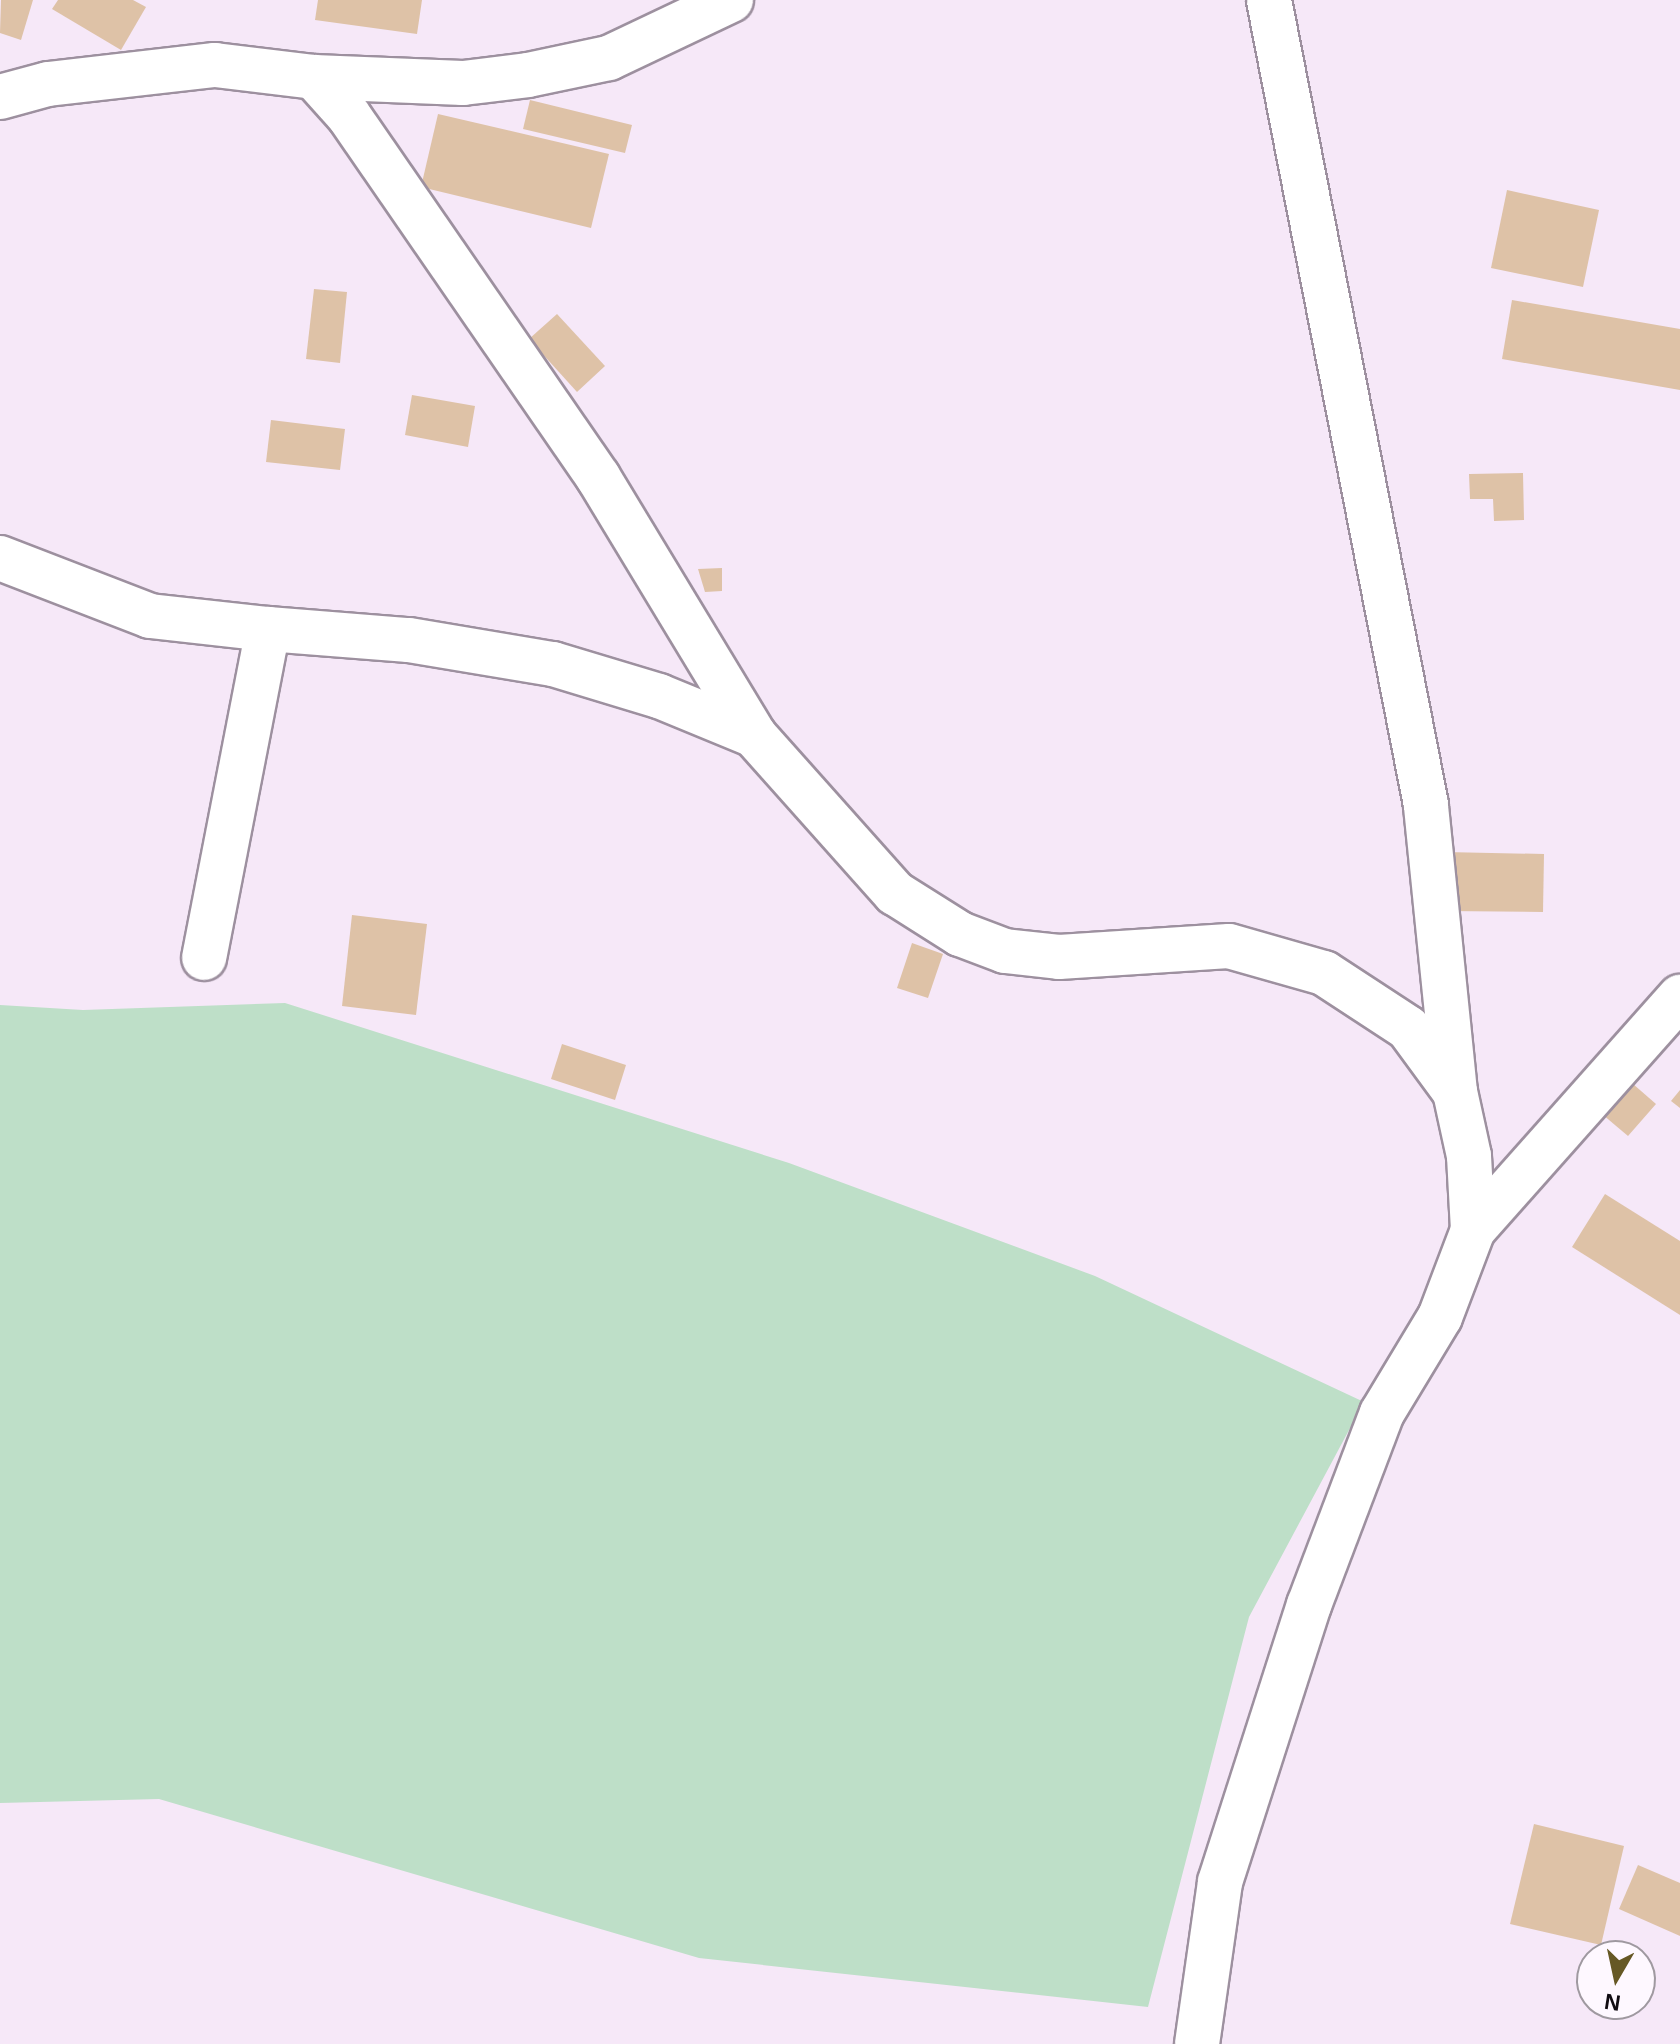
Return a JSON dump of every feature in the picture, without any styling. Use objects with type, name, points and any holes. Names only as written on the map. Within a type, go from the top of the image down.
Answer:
[{"type":"street","points":[[0,97],[48,84],[215,65],[314,77],[463,83],[528,75],[609,58],[731,0]]},
{"type":"street","points":[[1269,0],[1426,805],[1455,1092],[1469,1156],[1473,1230]]},
{"type":"street","points":[[314,77],[349,116],[598,477],[754,735],[895,893],[960,934],[1005,951],[1059,957],[1229,946],[1324,973],[1408,1028],[1455,1092]]},
{"type":"street","points":[[0,558],[150,616],[409,640],[553,664],[659,696],[754,735]]},
{"type":"street","points":[[204,958],[268,629]]},
{"type":"street","points":[[1197,2044],[1220,1882],[1309,1605],[1382,1413],[1440,1317],[1473,1230],[1680,997]]},
{"type":"green space","points":[[285,1003],[789,1163],[1095,1276],[1364,1402],[1249,1617],[1148,2007],[699,1958],[159,1799],[0,1803],[0,1005],[83,1010]]},
{"type":"building","points":[[1,0],[33,0],[21,40],[0,33]]},
{"type":"building","points":[[58,0],[133,0],[146,7],[121,50],[52,9]]},
{"type":"building","points":[[318,0],[422,0],[417,34],[315,20]]},
{"type":"building","points":[[530,100],[632,125],[625,153],[523,129]]},
{"type":"building","points":[[438,114],[609,154],[591,228],[421,187]]},
{"type":"building","points":[[1507,190],[1599,210],[1583,287],[1491,268]]},
{"type":"building","points":[[314,289],[347,292],[340,363],[306,359]]},
{"type":"building","points":[[1512,300],[1680,329],[1680,390],[1502,359]]},
{"type":"building","points":[[557,314],[605,366],[577,392],[529,339]]},
{"type":"building","points":[[412,395],[475,406],[468,447],[405,435]]},
{"type":"building","points":[[271,420],[345,429],[340,470],[266,462]]},
{"type":"building","points":[[1523,473],[1524,520],[1494,521],[1493,499],[1470,499],[1469,474]]},
{"type":"building","points":[[722,568],[722,591],[705,592],[698,569]]},
{"type":"building","points":[[1445,852],[1544,854],[1543,912],[1444,911]]},
{"type":"building","points":[[352,915],[427,924],[416,1015],[342,1006]]},
{"type":"building","points":[[912,943],[943,954],[928,998],[897,988]]},
{"type":"building","points":[[562,1044],[626,1065],[615,1100],[551,1079]]},
{"type":"building","points":[[1625,1077],[1656,1104],[1628,1136],[1596,1109]]},
{"type":"building","points":[[1680,1090],[1680,1108],[1671,1101]]},
{"type":"building","points":[[1605,1194],[1680,1241],[1680,1315],[1572,1247]]},
{"type":"building","points":[[1534,1824],[1624,1846],[1602,1940],[1579,1940],[1510,1924]]},
{"type":"building","points":[[1638,1865],[1680,1883],[1680,1936],[1619,1909]]}]
